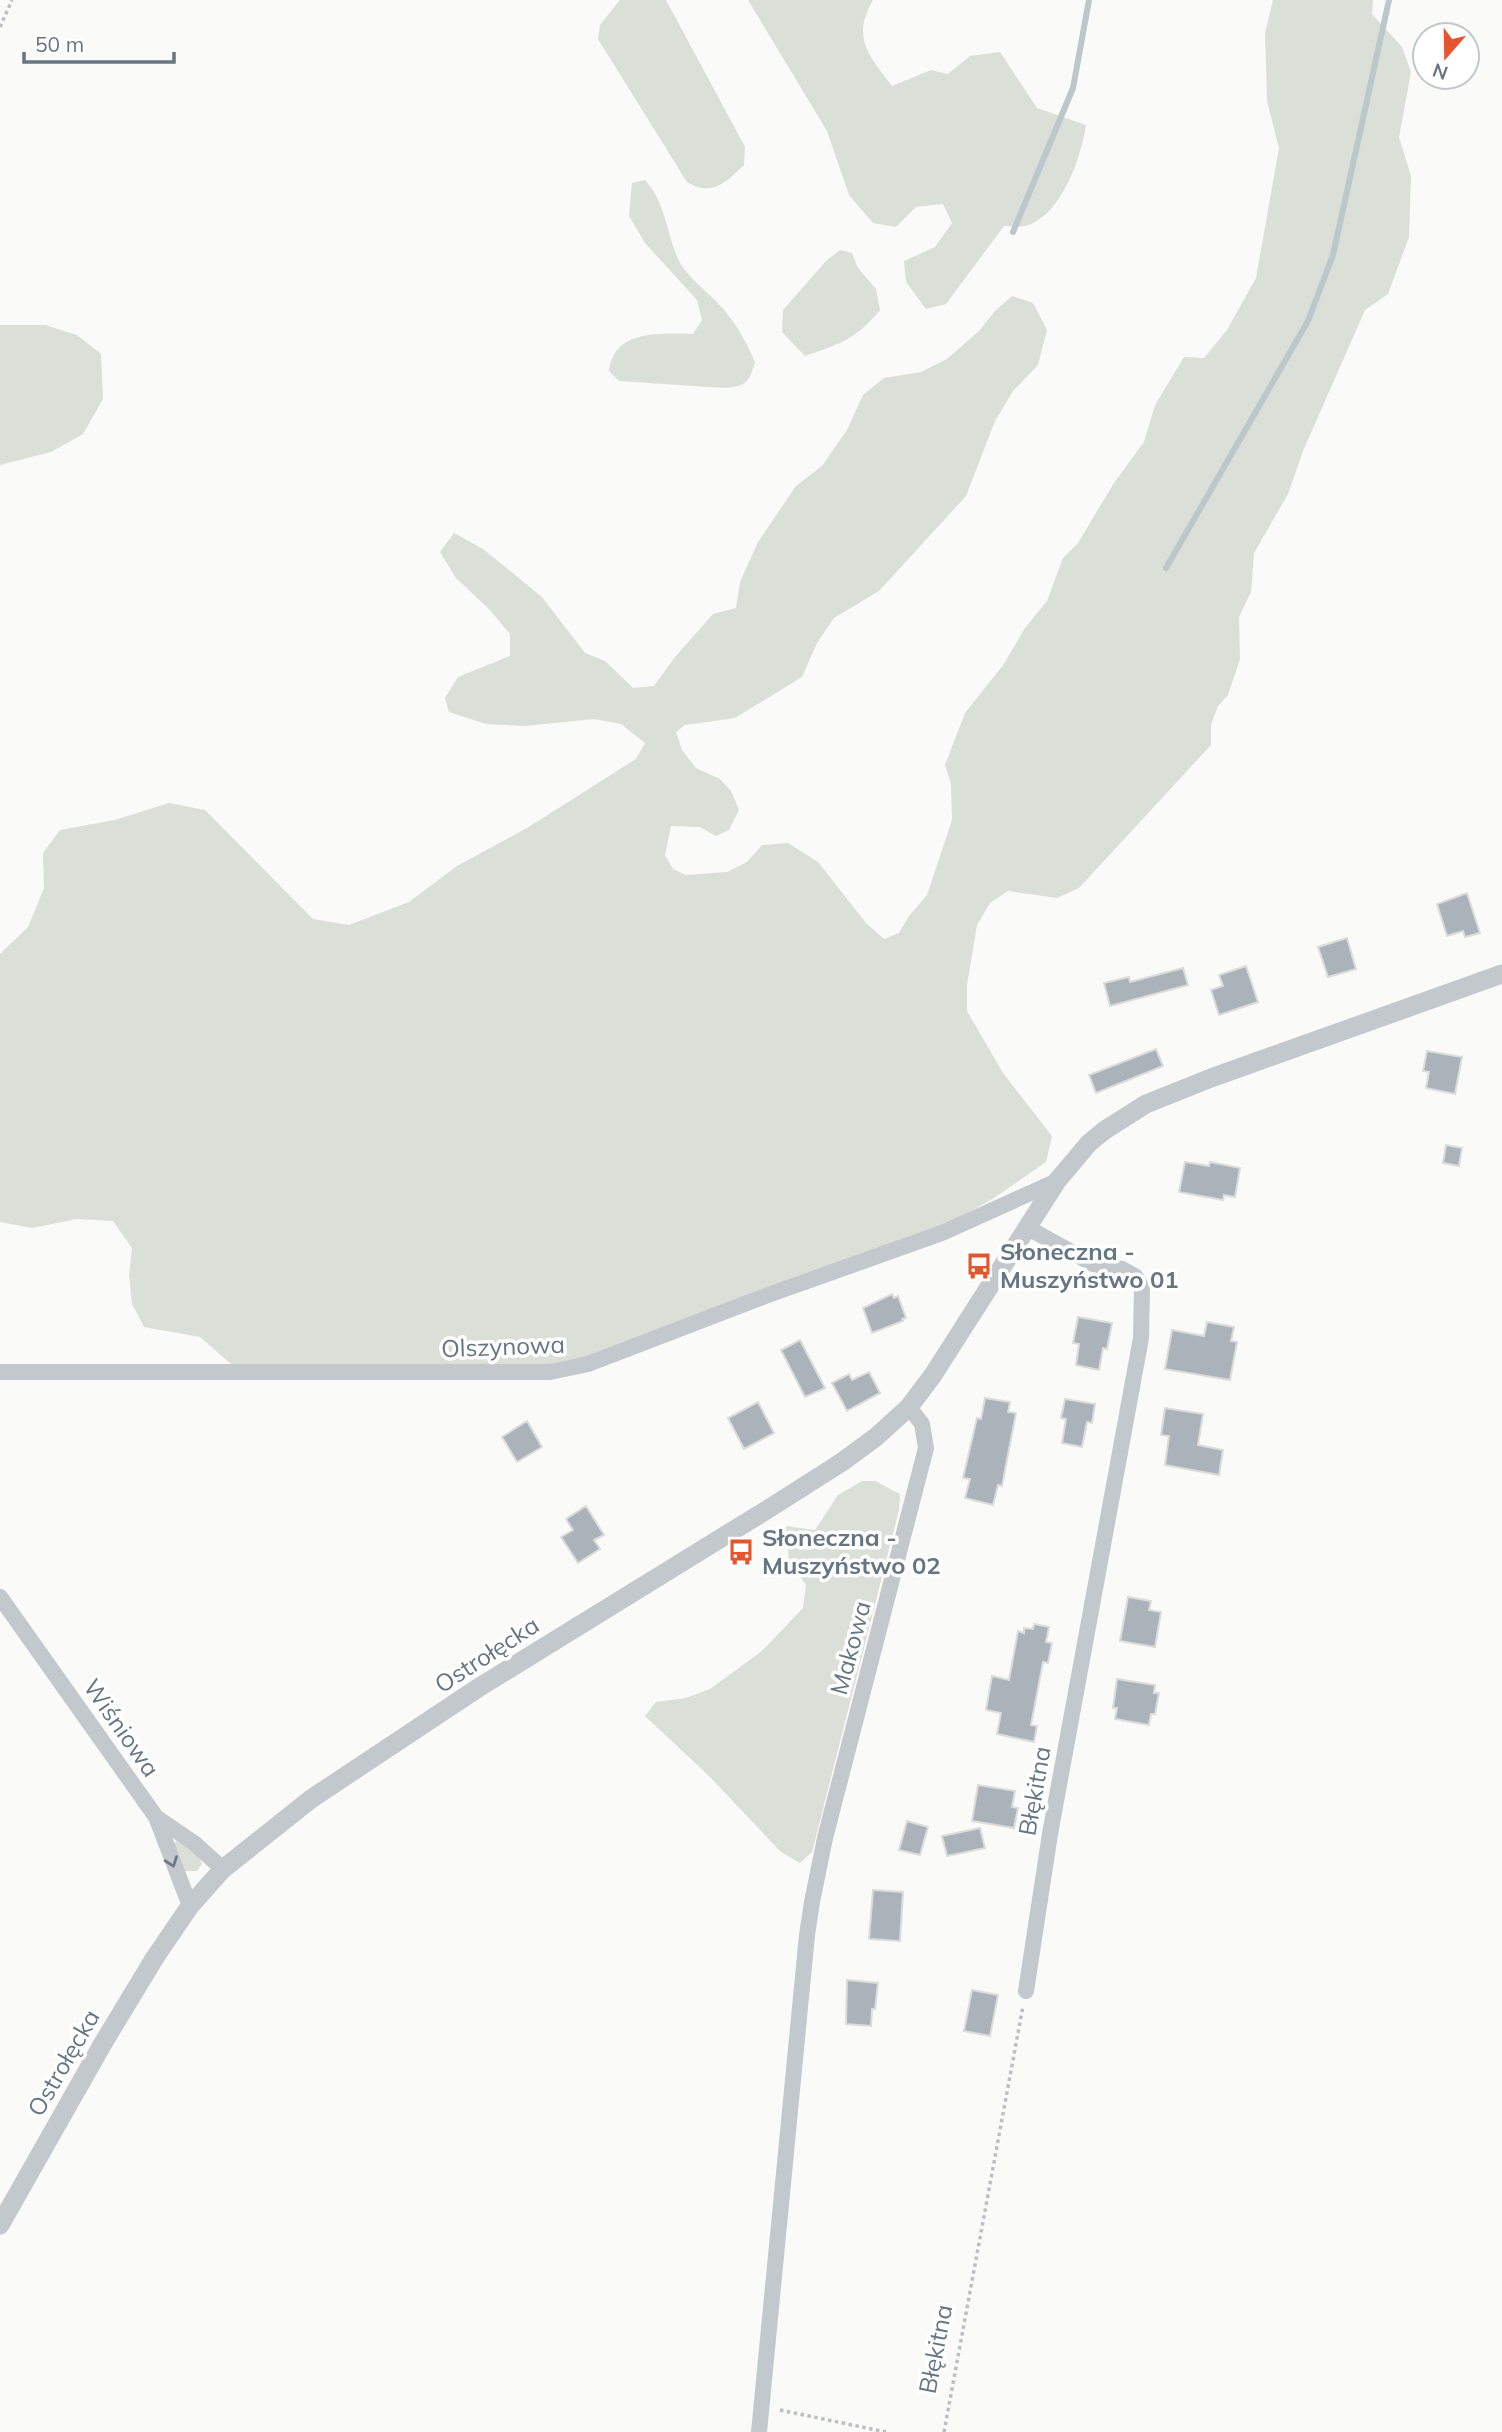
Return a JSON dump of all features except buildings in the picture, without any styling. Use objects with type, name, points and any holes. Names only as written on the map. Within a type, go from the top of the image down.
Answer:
[{"type":"street","name":"Ostrołęcka","points":[[0,2225],[154,1959],[190,1906],[223,1869],[312,1799],[478,1688],[842,1462],[876,1437],[909,1407],[964,1328],[1057,1181],[1089,1143],[1146,1104],[1211,1078],[1502,974]]},
{"type":"street","name":"Olszynowa","points":[[0,1372],[566,1370],[942,1234],[1057,1181]]},
{"type":"street","name":"Błękitna","points":[[1026,1991],[1049,1834],[1141,1338],[1142,1288],[1135,1276],[1122,1269],[1094,1264],[1028,1227]]},
{"type":"street","name":"Makowa","points":[[759,2432],[807,1935],[819,1864],[926,1448],[922,1424],[909,1407]]},
{"type":"street","name":"Wiśniowa","points":[[0,1597],[156,1817],[194,1843],[223,1869]]},
{"type":"street","points":[[156,1817],[190,1906]]},
{"type":"path","points":[[0,27],[12,0]]},
{"type":"path","name":"Błękitna","points":[[944,2432],[1026,1991]]},
{"type":"path","points":[[760,2406],[886,2432]]},
{"type":"shaded area","points":[[620,0],[666,0],[745,147],[744,165],[718,186],[704,188],[687,182],[598,39],[600,25]]},
{"type":"shaded area","points":[[748,0],[873,0],[863,25],[863,36],[870,55],[892,86],[931,70],[948,74],[970,56],[1000,52],[1037,108],[1086,125],[1075,167],[1061,195],[1042,217],[1031,224],[1004,226],[946,304],[926,309],[906,282],[904,261],[935,247],[952,223],[943,204],[916,207],[896,227],[873,223],[849,195],[827,131]]},
{"type":"shaded area","points":[[1273,0],[1373,0],[1372,14],[1402,47],[1411,72],[1399,137],[1411,176],[1409,237],[1388,294],[1365,310],[1303,451],[1288,494],[1254,553],[1251,592],[1239,617],[1240,659],[1228,695],[1218,706],[1211,725],[1211,745],[1079,888],[1057,898],[1008,891],[990,903],[977,925],[967,985],[967,1011],[1003,1073],[1052,1136],[1046,1162],[994,1198],[938,1230],[764,1288],[587,1358],[551,1365],[262,1367],[231,1364],[200,1337],[144,1327],[132,1304],[129,1275],[132,1248],[113,1221],[77,1219],[32,1228],[0,1222],[0,954],[28,927],[44,888],[43,853],[60,830],[115,820],[169,803],[205,810],[313,919],[349,925],[409,902],[457,866],[527,828],[636,759],[645,743],[621,724],[594,719],[525,726],[486,724],[449,712],[445,698],[458,677],[510,656],[510,634],[489,609],[456,578],[440,552],[454,533],[483,549],[542,597],[585,653],[605,661],[633,688],[654,686],[675,657],[713,614],[736,608],[740,582],[758,542],[796,486],[822,466],[847,430],[863,395],[884,378],[921,372],[947,359],[979,331],[1012,296],[1033,303],[1047,330],[1038,365],[1013,391],[995,421],[966,496],[879,591],[834,618],[817,643],[802,677],[735,718],[685,725],[676,732],[682,750],[696,768],[720,779],[731,791],[739,810],[729,830],[716,836],[700,827],[671,826],[665,855],[673,869],[686,875],[727,872],[747,862],[762,845],[788,843],[818,862],[866,923],[884,939],[899,933],[927,895],[952,820],[951,784],[945,765],[965,713],[1004,664],[1025,628],[1047,601],[1063,558],[1078,543],[1114,483],[1144,442],[1155,405],[1184,357],[1204,358],[1227,330],[1256,278],[1279,148],[1267,101],[1265,33]]},
{"type":"shaded area","points":[[645,180],[662,208],[682,266],[725,311],[749,348],[755,362],[749,378],[743,384],[725,388],[619,381],[609,371],[619,348],[629,341],[653,335],[693,334],[702,320],[697,300],[645,243],[629,216],[632,183]]},
{"type":"shaded area","points":[[840,250],[852,253],[858,268],[876,289],[880,310],[855,335],[805,356],[782,332],[783,310],[826,261]]},
{"type":"shaded area","points":[[0,325],[45,325],[77,335],[101,354],[103,399],[83,434],[51,452],[0,465]]},
{"type":"shaded area","points":[[862,1481],[875,1481],[900,1494],[899,1510],[812,1852],[800,1863],[781,1852],[708,1775],[645,1716],[656,1702],[686,1698],[710,1689],[762,1651],[803,1608],[806,1585],[789,1562],[786,1526],[815,1530],[838,1495]]},
{"type":"shaded area","points":[[177,1840],[189,1846],[199,1857],[202,1864],[197,1871],[184,1871],[173,1845]]},
{"type":"waterway","points":[[1013,232],[1073,88],[1089,0]]},
{"type":"waterway","points":[[1166,568],[1308,321],[1333,255],[1389,0]]},
{"type":"place","name":"Słoneczna - Muszyństwo 01","points":[[979,1266]]},
{"type":"place","name":"Słoneczna - Muszyństwo 02","points":[[741,1552]]}]
